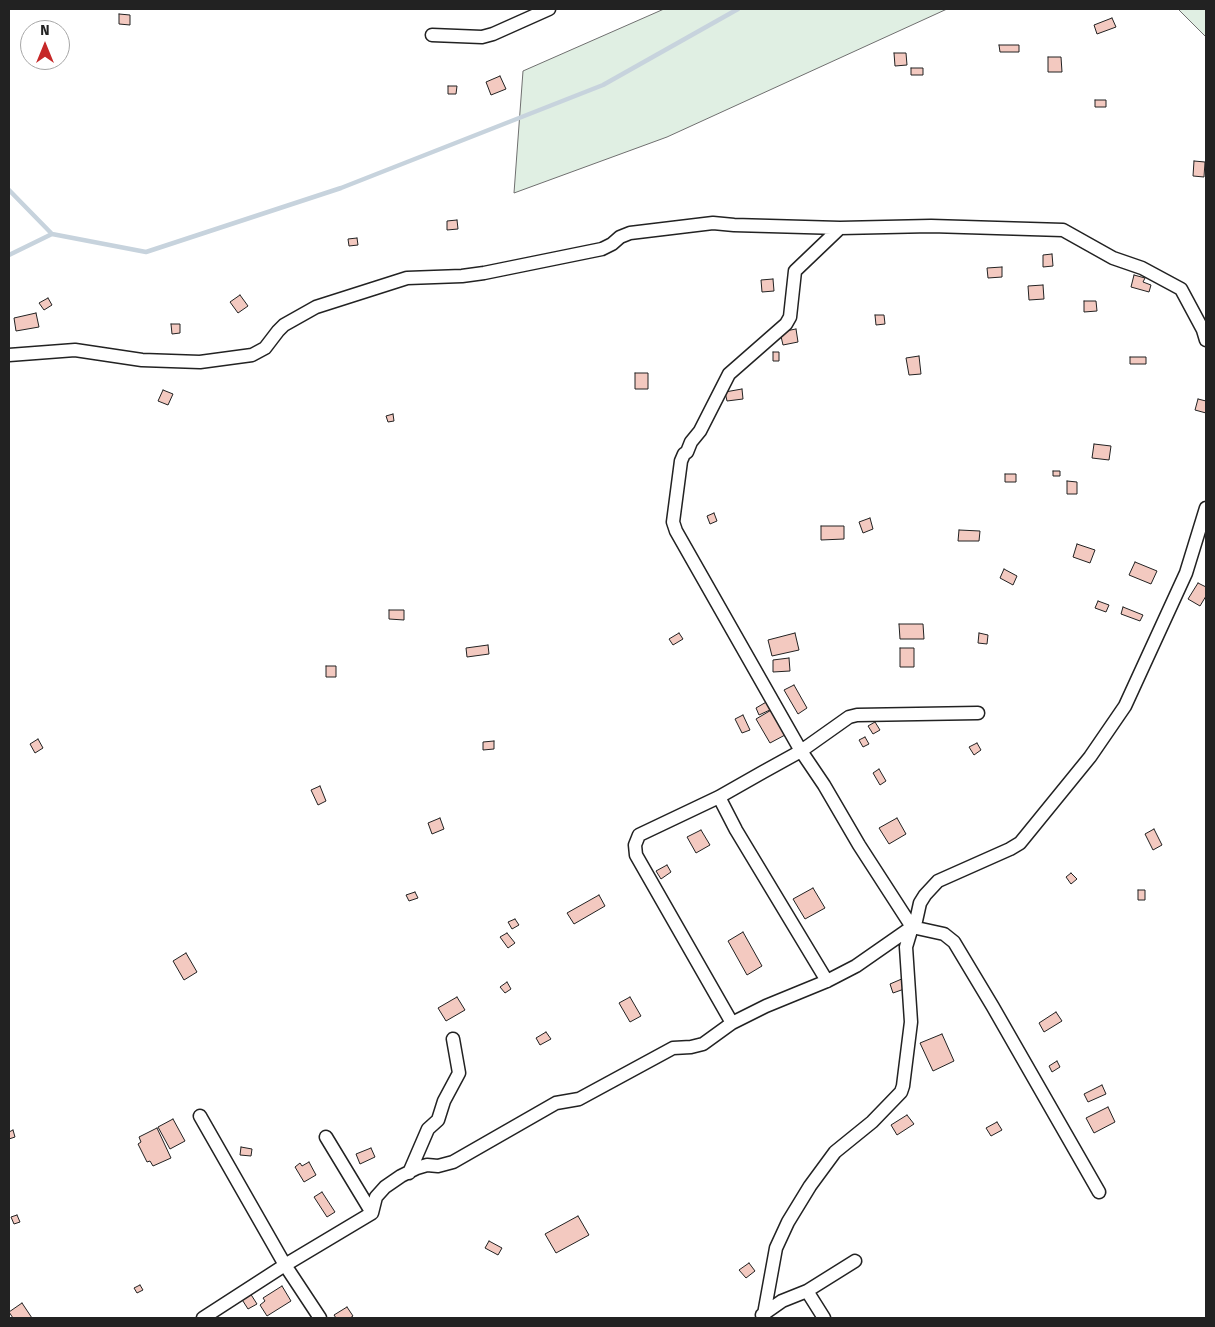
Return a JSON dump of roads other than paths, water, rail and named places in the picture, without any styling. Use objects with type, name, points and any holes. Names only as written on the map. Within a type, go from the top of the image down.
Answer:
[{"type":"street","points":[[432,35],[482,37],[549,9]]},
{"type":"street","points":[[9,355],[75,350],[142,360],[200,362],[252,355],[265,348],[284,325],[316,307],[407,278],[462,276],[484,273],[602,249],[630,233],[713,223],[840,228],[931,226],[1063,230],[1113,258],[1142,268],[1181,289],[1203,330],[1206,340]]},
{"type":"street","points":[[840,228],[795,271],[790,317],[786,324],[729,374],[700,431],[691,442],[688,452],[684,454],[681,461],[673,522],[676,531],[801,751],[912,927],[944,934],[954,942],[1099,1192]]},
{"type":"street","points":[[761,1316],[776,1248],[788,1222],[810,1186],[835,1152],[877,1117],[901,1092],[911,1022],[906,947],[912,927],[916,921],[920,902],[938,881],[1020,843],[1090,757],[1125,706],[1186,573],[1206,508]]},
{"type":"street","points":[[732,1022],[636,855],[636,844],[639,835],[719,797],[801,751],[849,717],[978,713]]},
{"type":"street","points":[[719,797],[736,830],[827,981]]},
{"type":"street","points":[[203,1318],[372,1213],[376,1198],[385,1187],[416,1168],[427,1165],[438,1166],[453,1162],[549,1106],[579,1099],[673,1048],[703,1044],[732,1022],[827,981],[856,966],[912,927]]},
{"type":"street","points":[[409,1173],[428,1129],[438,1120],[444,1101],[459,1073],[453,1039]]},
{"type":"street","points":[[200,1116],[284,1266],[320,1318]]},
{"type":"street","points":[[326,1137],[372,1213]]},
{"type":"street","points":[[761,1316],[855,1261]]},
{"type":"street","points":[[807,1290],[824,1318]]},
{"type":"waterway","points":[[9,190],[52,234],[146,252],[341,188],[603,85],[738,9]]},
{"type":"waterway","points":[[9,255],[52,234]]}]
